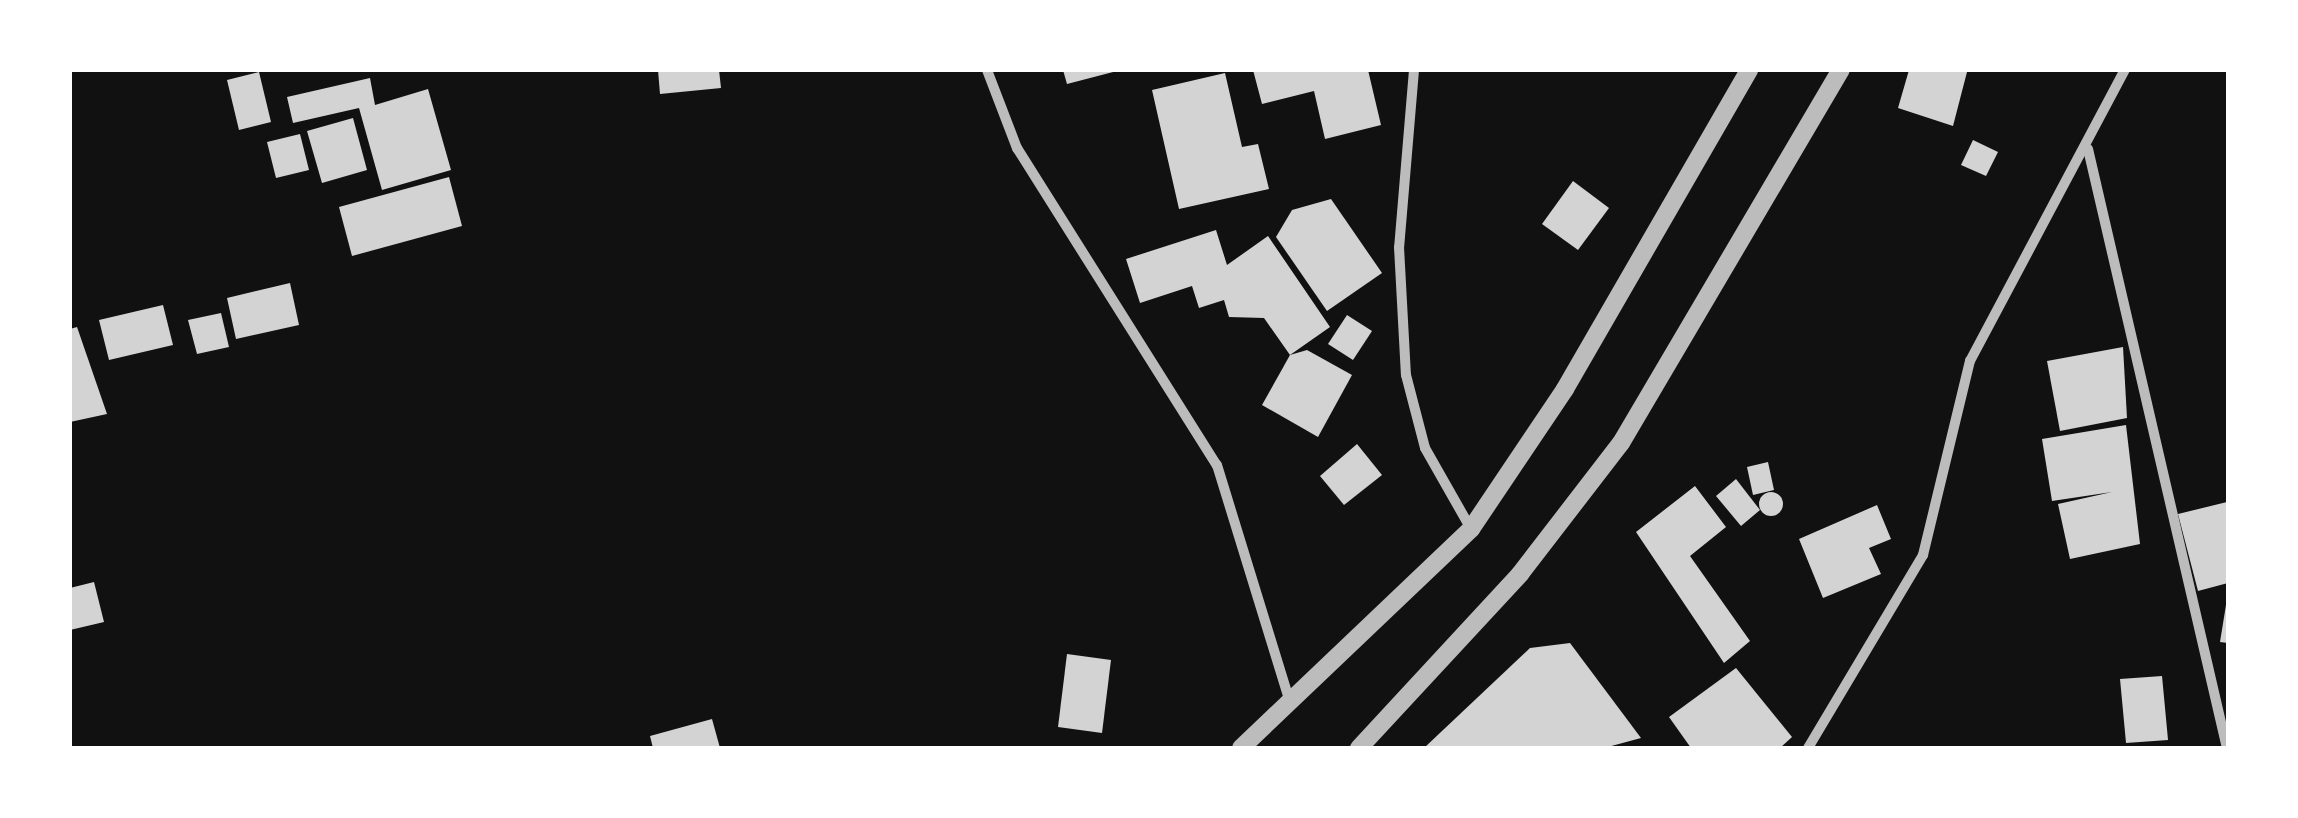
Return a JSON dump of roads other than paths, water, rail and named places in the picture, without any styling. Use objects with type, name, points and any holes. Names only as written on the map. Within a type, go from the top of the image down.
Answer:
[{"type":"street","points":[[987,70],[1017,148],[1217,465],[1290,702]]},
{"type":"street","points":[[1414,70],[1399,247],[1406,375],[1425,448],[1471,529]]},
{"type":"street","points":[[1241,748],[1471,529],[1565,389],[1749,70]]},
{"type":"street","points":[[1360,748],[1520,574],[1621,443],[1841,70]]},
{"type":"street","points":[[1808,748],[1923,554],[1970,362],[2088,149],[2125,70]]},
{"type":"street","points":[[2088,149],[2227,748]]}]
